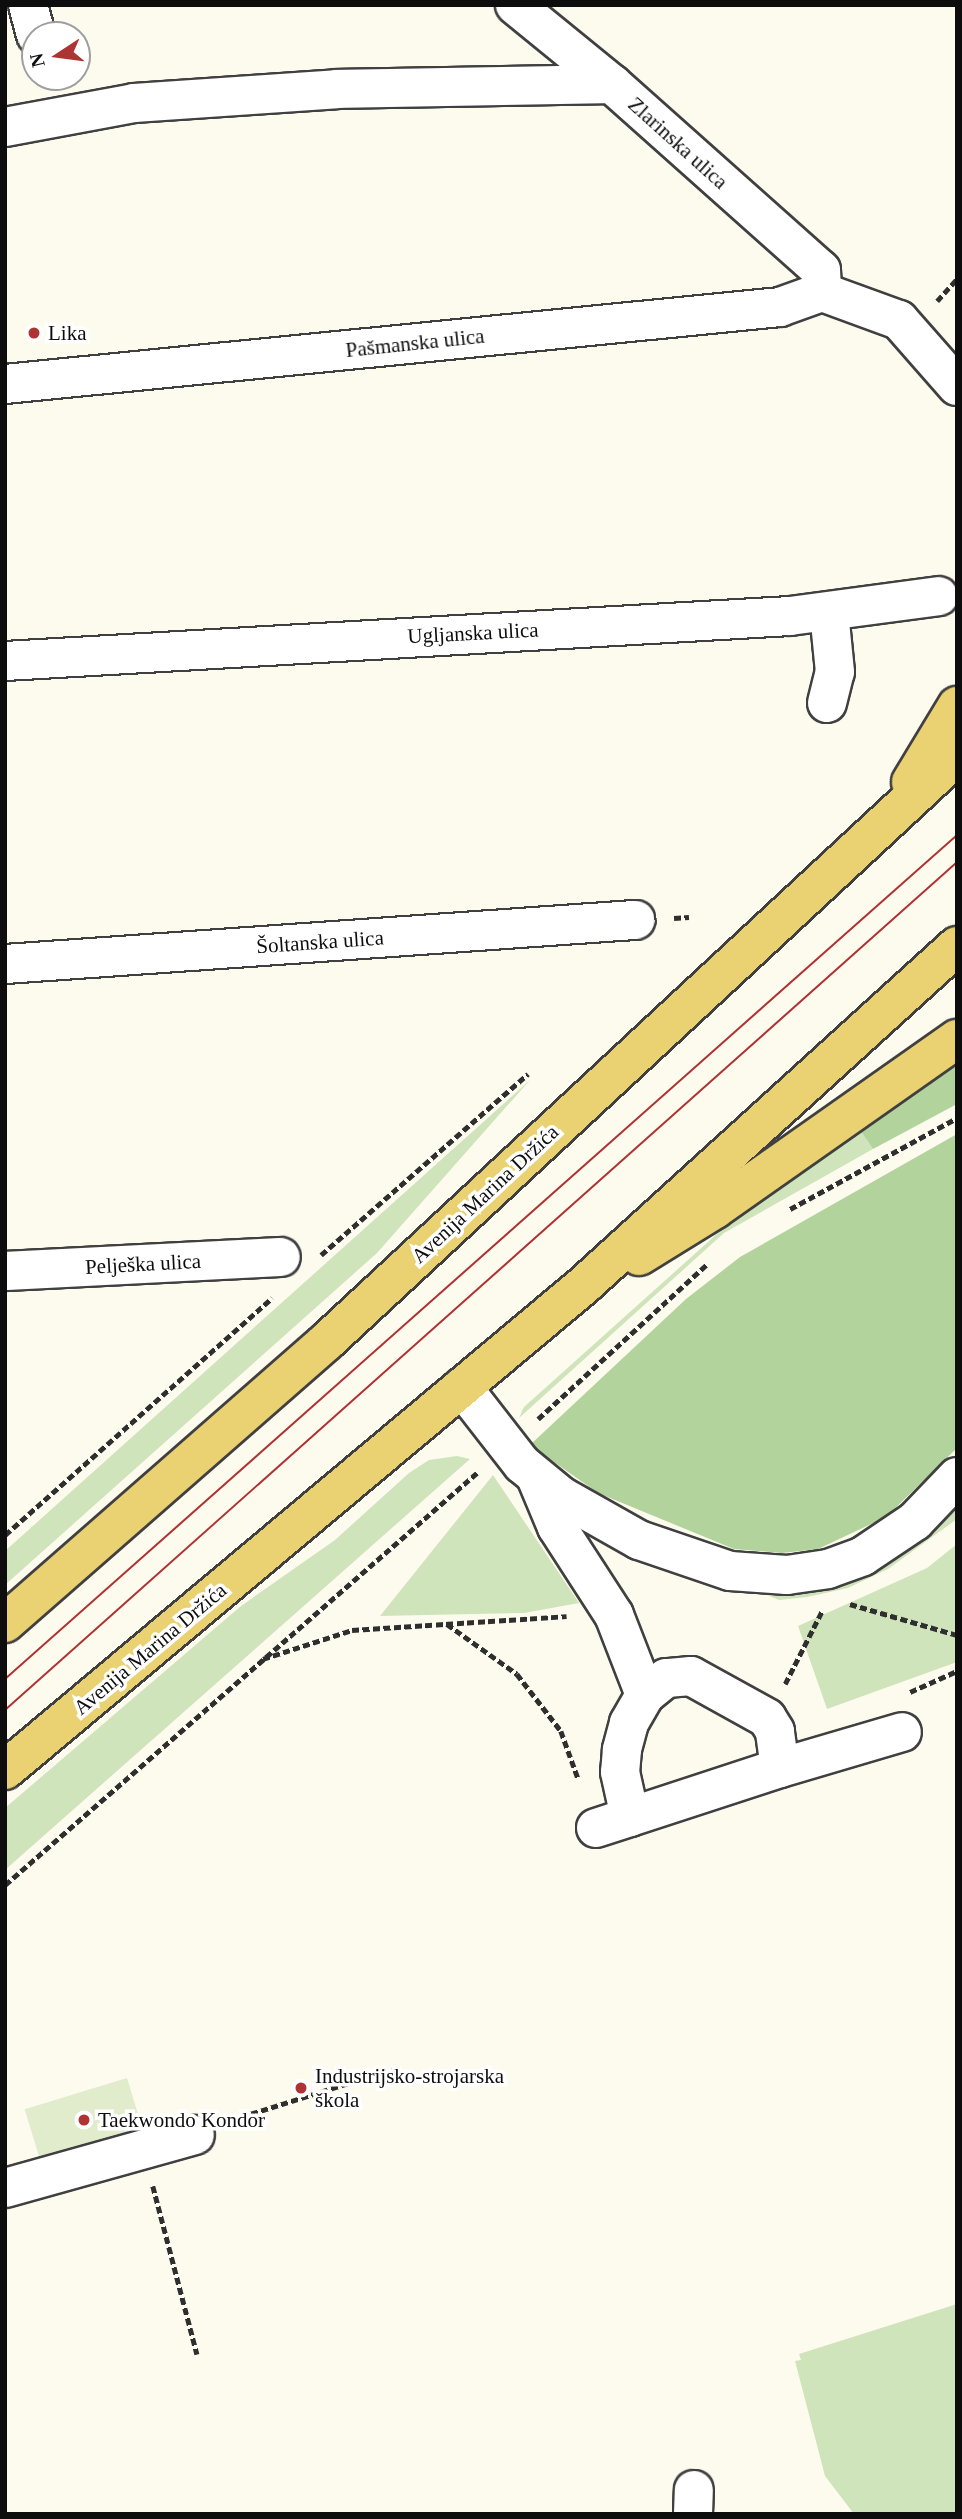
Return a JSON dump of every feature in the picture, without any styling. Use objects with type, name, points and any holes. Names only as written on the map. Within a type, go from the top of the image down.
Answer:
[{"type":"main road","points":[[892,814],[957,706]]},
{"type":"main road","name":"Avenija Marina Držića","points":[[5,1623],[326,1342],[957,756]]},
{"type":"main road","name":"Avenija Marina Držića","points":[[5,1770],[584,1284],[957,946]]},
{"type":"main road","points":[[584,1284],[655,1248],[957,1039]]},
{"type":"street","name":"Zlarinska ulica","points":[[515,5],[611,84],[821,270],[822,292]]},
{"type":"street","points":[[5,127],[134,103],[337,89],[611,84]]},
{"type":"street","points":[[822,292],[899,320],[957,386]]},
{"type":"street","name":"Pašmanska ulica","points":[[5,383],[780,307],[822,292]]},
{"type":"street","name":"Ugljanska ulica","points":[[5,661],[829,612],[939,596]]},
{"type":"street","points":[[827,704],[835,672],[829,612]]},
{"type":"street","name":"Šoltanska ulica","points":[[5,964],[635,919]]},
{"type":"street","name":"Pelješka ulica","points":[[5,1271],[299,1258]]},
{"type":"street","points":[[462,1387],[536,1477],[557,1527],[614,1615],[645,1695]]},
{"type":"street","points":[[536,1477],[639,1540],[730,1572],[787,1574],[828,1569],[887,1542],[915,1521],[957,1477]]},
{"type":"street","points":[[780,1768],[775,1731],[767,1718],[691,1676],[666,1678],[645,1695],[629,1723],[622,1750],[613,1822],[902,1732]]},
{"type":"street","points":[[5,2188],[195,2135]]},
{"type":"path","points":[[299,1258],[528,1074]]},
{"type":"path","points":[[779,1215],[957,1118]]},
{"type":"path","points":[[531,1425],[718,1255]]},
{"type":"path","points":[[5,1535],[275,1295]]},
{"type":"path","points":[[5,1885],[484,1466]]},
{"type":"path","points":[[767,1718],[828,1598]]},
{"type":"path","points":[[841,1602],[957,1635]]},
{"type":"path","points":[[259,1661],[352,1630],[577,1615]]},
{"type":"path","points":[[447,1624],[517,1674],[561,1731],[613,1822]]},
{"type":"path","points":[[195,2135],[260,2108],[393,2069]]},
{"type":"path","points":[[143,2149],[197,2354]]},
{"type":"green space","points":[[957,1061],[957,1104],[873,1149],[858,1127]]},
{"type":"green space","points":[[530,1080],[377,1253],[5,1585],[5,1551]]},
{"type":"green space","points":[[858,1127],[873,1149],[724,1233],[519,1418],[524,1407],[737,1216]]},
{"type":"green space","points":[[957,1134],[957,1448],[886,1517],[818,1549],[782,1553],[734,1549],[598,1493],[530,1445],[686,1299],[740,1257]]},
{"type":"green space","points":[[457,1456],[470,1459],[5,1870],[5,1808],[241,1606],[335,1540],[409,1473],[429,1460]]},
{"type":"green space","points":[[493,1475],[579,1603],[524,1613],[380,1616]]},
{"type":"green space","points":[[957,1501],[957,1519],[888,1569],[848,1588],[807,1597],[779,1600],[767,1595],[826,1587],[861,1576],[905,1552]]},
{"type":"green space","points":[[957,1544],[957,1662],[827,1709],[798,1626],[927,1568]]},
{"type":"green space","name":"Taekwondo Kondor","points":[[127,2078],[143,2130],[40,2161],[25,2109]]},
{"type":"green space","points":[[957,2304],[957,2514],[854,2514],[825,2476],[795,2361],[801,2360],[799,2354]]},
{"type":"tram line","points":[[5,1679],[957,835]]},
{"type":"tram line","points":[[5,1710],[957,862]]},
{"type":"place","name":"Lika","points":[[34,333]]},
{"type":"place","name":"Industrijsko-strojarska škola","points":[[301,2088]]},
{"type":"place","name":"Taekwondo Kondor","points":[[84,2120]]}]
